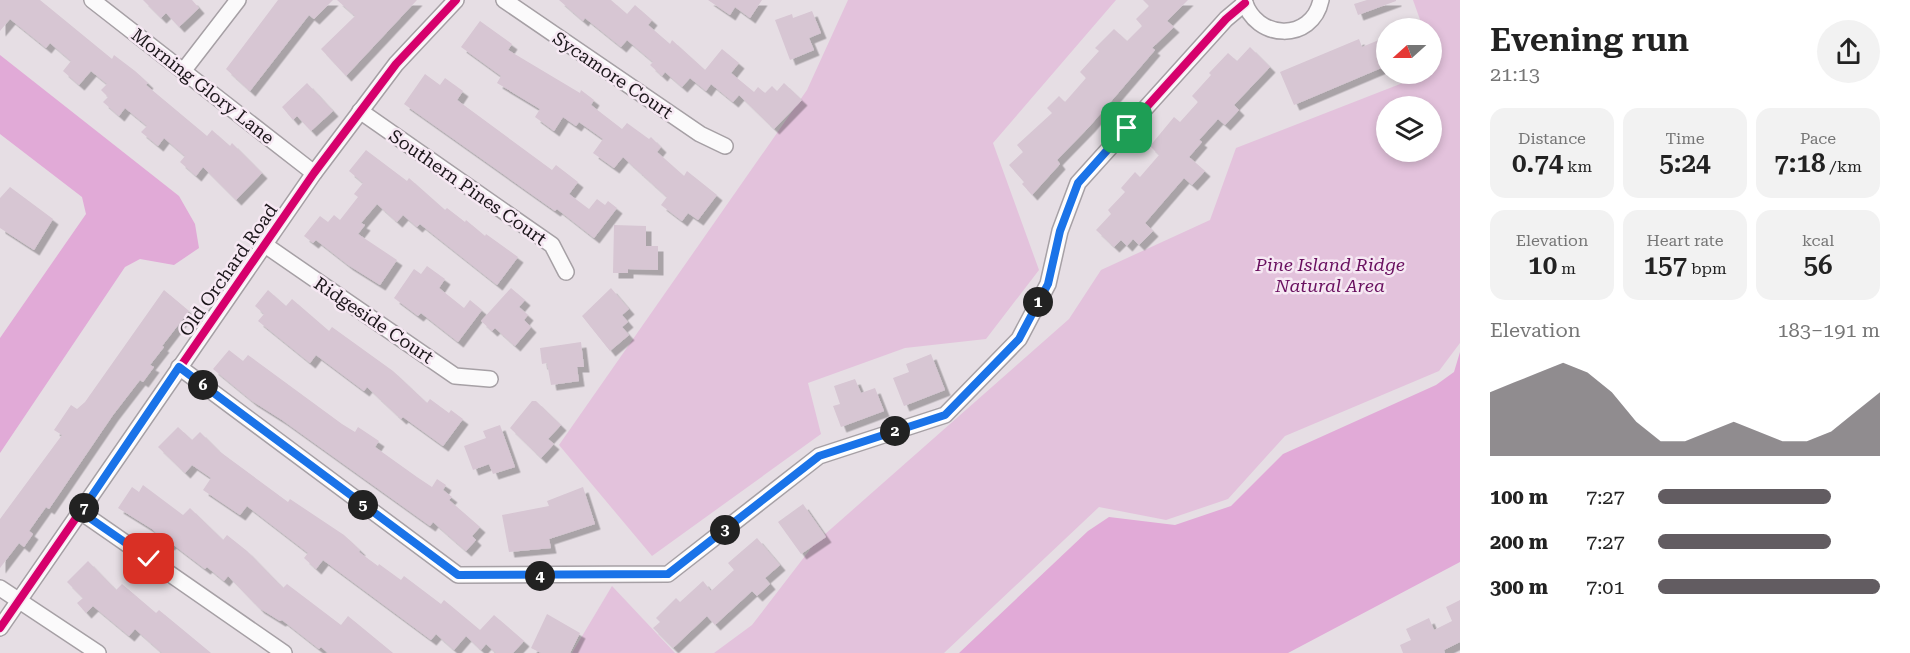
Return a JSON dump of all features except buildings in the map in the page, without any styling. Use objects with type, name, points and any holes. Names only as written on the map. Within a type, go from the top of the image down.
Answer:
[{"type":"street","name":"Morning Glory Lane","points":[[92,0],[314,173]]},
{"type":"street","points":[[184,70],[238,0]]},
{"type":"street","name":"Old Orchard Road","points":[[0,628],[314,173],[396,64],[456,0]]},
{"type":"street","name":"Sycamore Court","points":[[504,0],[700,134],[725,146]]},
{"type":"street","points":[[179,367],[458,575],[668,574],[819,456],[945,415],[1019,339],[1048,284],[1060,231],[1078,183],[1226,19],[1245,1],[1252,18],[1263,27],[1275,32],[1289,32],[1302,28],[1312,19],[1321,0]]},
{"type":"street","name":"Southern Pines Court","points":[[360,111],[552,245],[566,272]]},
{"type":"street","name":"Ridgeside Court","points":[[265,245],[455,375],[490,379]]},
{"type":"street","points":[[81,512],[284,653]]},
{"type":"street","points":[[0,586],[98,653]]},
{"type":"green space","points":[[848,0],[1116,0],[993,143],[1039,270],[986,339],[905,348],[808,383],[821,434],[652,556],[559,445],[807,90]]},
{"type":"green space","name":"Pine Island Ridge Natural Area","points":[[1413,0],[1460,0],[1460,343],[1439,371],[1285,436],[1228,499],[1166,520],[1099,507],[944,653],[714,653],[752,625],[815,543],[1069,319],[1101,270],[1210,220],[1236,148],[1400,84],[1442,84],[1442,18],[1419,18]]},
{"type":"green space","points":[[612,586],[675,653],[572,653]]},
{"type":"shaded area","points":[[0,55],[179,196],[195,224],[199,248],[174,265],[140,259],[125,267],[0,453],[0,338],[86,214],[82,197],[0,134]]},
{"type":"shaded area","points":[[1460,352],[1460,562],[1288,653],[959,653],[1088,531],[1109,517],[1175,525],[1231,506],[1283,454],[1436,385],[1454,372]]},
{"type":"cycle path","points":[[0,628],[314,173],[396,64],[456,0]]},
{"type":"cycle path","points":[[179,367],[458,575],[668,574],[819,456],[945,415],[1019,339],[1048,284],[1060,231],[1078,183],[1226,19],[1245,3]]},
{"type":"route","points":[[149,559],[81,512],[179,367],[458,575],[668,574],[819,456],[945,415],[1019,339],[1048,284],[1060,231],[1078,183],[1127,128]]}]
